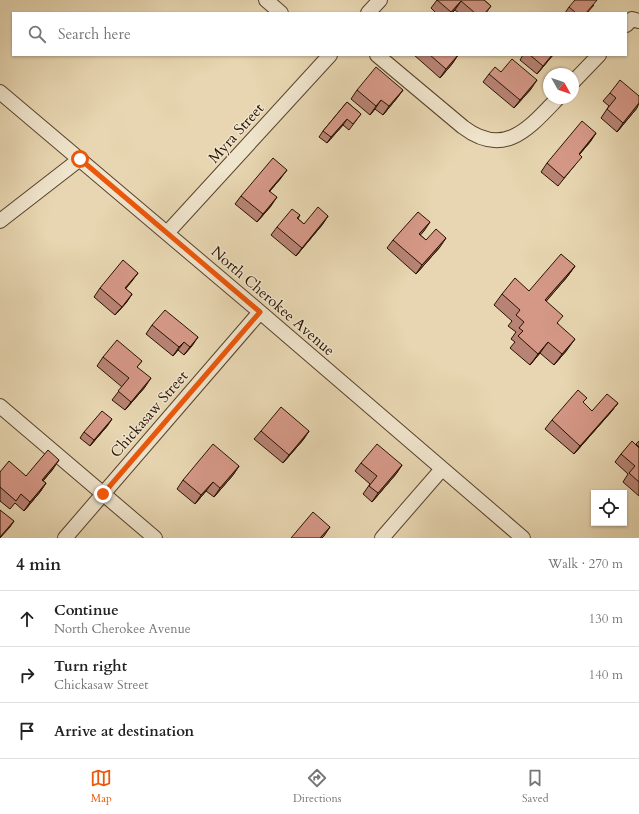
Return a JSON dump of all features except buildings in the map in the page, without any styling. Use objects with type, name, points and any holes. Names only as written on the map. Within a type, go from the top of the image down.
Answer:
[{"type":"street","points":[[266,0],[280,12]]},
{"type":"street","points":[[369,12],[380,0]]},
{"type":"street","points":[[627,24],[632,19],[639,21]]},
{"type":"street","name":"Myra Street","points":[[167,234],[329,56]]},
{"type":"street","points":[[378,56],[469,132],[484,138],[500,140],[507,139],[521,133],[533,124],[552,104]]},
{"type":"street","points":[[579,76],[598,56]]},
{"type":"street","name":"North Cherokee Avenue","points":[[0,92],[260,312],[523,538]]},
{"type":"street","points":[[0,220],[80,159]]},
{"type":"street","name":"Chickasaw Street","points":[[65,538],[260,312]]},
{"type":"street","points":[[0,406],[155,538]]},
{"type":"street","points":[[382,538],[442,469]]},
{"type":"route","points":[[80,159],[260,312],[103,494]]}]
